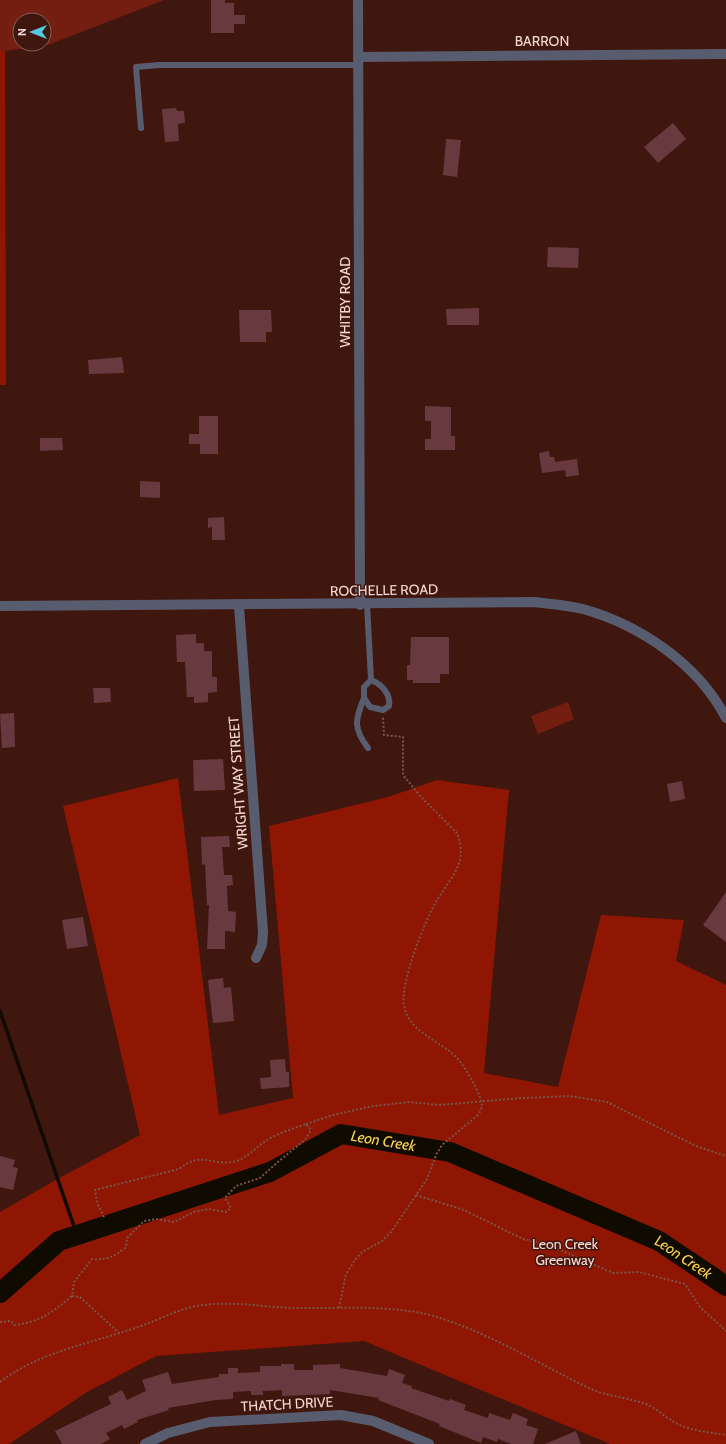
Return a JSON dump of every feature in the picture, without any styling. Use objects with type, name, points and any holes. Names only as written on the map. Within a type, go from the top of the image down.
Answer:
[{"type":"street","name":"WHITBY ROAD","points":[[358,0],[363,604]]},
{"type":"street","name":"BARRON","points":[[358,61],[726,54]]},
{"type":"street","name":"ROCHELLE ROAD","points":[[0,606],[239,606],[534,602],[581,609],[606,617],[652,640],[692,673],[710,693],[726,718]]},
{"type":"street","name":"WRIGHT WAY STREET","points":[[239,606],[263,932],[262,945],[256,958]]},
{"type":"street","name":"THATCH DRIVE","points":[[145,1444],[168,1433],[210,1422],[341,1415],[373,1421],[429,1444]]},
{"type":"lane","points":[[141,128],[136,67],[159,65],[358,61]]},
{"type":"lane","points":[[363,604],[371,680]]},
{"type":"lane","points":[[368,748],[357,728],[356,718],[364,698],[364,687],[371,680]]},
{"type":"lane","points":[[364,698],[370,707],[382,710],[389,706],[390,700],[381,686],[371,680]]},
{"type":"path","points":[[339,1308],[346,1274],[355,1260],[362,1252],[382,1241],[391,1232],[427,1180],[442,1145],[478,1115],[482,1109],[482,1102],[466,1068],[440,1044],[412,1024],[407,1017],[404,1004],[407,978],[425,926],[435,903],[454,872],[460,859],[460,841],[457,833],[420,797],[403,776],[403,737],[384,735],[382,710]]},
{"type":"path","points":[[104,1217],[97,1204],[95,1190],[179,1169],[190,1161],[200,1159],[232,1162],[245,1158],[267,1140],[306,1124],[333,1115],[373,1106],[410,1102],[439,1105],[570,1096],[607,1102],[696,1146],[726,1156]]},
{"type":"path","points":[[0,1322],[11,1321],[14,1325],[27,1323],[48,1316],[72,1296],[74,1282],[92,1259],[108,1259],[114,1257],[126,1247],[127,1238],[144,1221],[156,1219],[174,1222],[194,1212],[209,1209],[226,1212],[231,1208],[225,1198],[236,1186],[260,1178],[305,1140],[311,1130],[306,1124]]},
{"type":"path","points":[[416,1195],[464,1210],[523,1239],[549,1245],[613,1273],[639,1272],[685,1284],[700,1307],[726,1331]]},
{"type":"path","points":[[72,1296],[80,1297],[119,1333]]},
{"type":"path","points":[[0,1382],[15,1371],[29,1364],[79,1344],[119,1333],[186,1308],[204,1304],[236,1303],[291,1308],[339,1308],[419,1313],[446,1319],[532,1358],[591,1389],[644,1404],[675,1423],[687,1428],[726,1435]]},
{"type":"shaded area","points":[[0,0],[164,0],[52,43],[52,12],[12,12],[12,50],[0,51]]},
{"type":"shaded area","points":[[568,702],[574,719],[538,734],[531,716]]},
{"type":"green space","points":[[0,51],[5,51],[6,385],[0,385]]},
{"type":"green space","name":"Leon Creek Greenway","points":[[178,778],[219,1115],[293,1098],[269,826],[388,797],[437,780],[509,790],[484,1073],[558,1087],[601,915],[684,920],[676,961],[726,985],[726,1444],[610,1444],[364,1341],[156,1356],[87,1392],[9,1444],[0,1444],[0,1212],[61,1177],[140,1135],[63,806]]},
{"type":"building","points":[[211,0],[225,0],[225,3],[234,3],[234,15],[245,15],[245,24],[234,24],[234,33],[211,33]]},
{"type":"building","points":[[176,108],[177,111],[184,111],[185,123],[178,124],[179,141],[165,142],[162,109]]},
{"type":"building","points":[[673,123],[686,139],[658,163],[644,147]]},
{"type":"building","points":[[446,139],[461,140],[457,177],[443,175]]},
{"type":"building","points":[[548,247],[579,248],[578,268],[547,267]]},
{"type":"building","points":[[479,308],[479,325],[447,325],[446,309]]},
{"type":"building","points":[[239,310],[271,310],[272,332],[266,332],[266,342],[240,342]]},
{"type":"building","points":[[122,357],[124,373],[89,374],[88,360]]},
{"type":"building","points":[[425,406],[451,407],[451,436],[455,436],[455,450],[425,450],[425,439],[431,439],[431,421],[425,421]]},
{"type":"building","points":[[199,416],[218,416],[218,454],[200,454],[200,444],[189,444],[189,434],[199,434]]},
{"type":"building","points":[[40,438],[62,438],[63,450],[40,451]]},
{"type":"building","points":[[549,451],[550,457],[554,457],[555,462],[577,459],[579,475],[566,477],[565,470],[542,473],[539,453]]},
{"type":"building","points":[[140,481],[160,482],[160,498],[140,497]]},
{"type":"building","points":[[224,517],[225,540],[212,540],[212,527],[208,528],[208,518]]},
{"type":"building","points":[[196,634],[196,643],[204,643],[204,651],[212,651],[212,677],[217,677],[217,692],[208,693],[208,702],[194,703],[194,697],[187,697],[185,662],[177,662],[176,635]]},
{"type":"building","points":[[411,637],[449,637],[449,674],[440,674],[440,683],[413,683],[413,680],[407,680],[407,665],[410,665]]},
{"type":"building","points":[[93,688],[110,688],[111,702],[94,703]]},
{"type":"building","points":[[14,713],[15,747],[2,748],[0,714]]},
{"type":"building","points":[[223,759],[225,790],[194,791],[193,760]]},
{"type":"building","points":[[682,781],[685,799],[670,802],[667,784]]},
{"type":"building","points":[[229,836],[230,847],[222,847],[224,875],[232,875],[233,885],[227,886],[228,911],[236,912],[235,932],[225,931],[225,949],[207,949],[209,905],[207,905],[205,864],[202,865],[201,837]]},
{"type":"building","points":[[726,892],[726,942],[703,925]]},
{"type":"building","points":[[83,917],[88,946],[67,949],[62,920]]},
{"type":"building","points":[[223,978],[224,988],[231,987],[234,1021],[213,1023],[208,980]]},
{"type":"building","points":[[285,1059],[286,1072],[289,1072],[289,1087],[261,1089],[260,1078],[271,1077],[270,1060]]},
{"type":"building","points":[[0,1156],[15,1160],[13,1167],[18,1168],[13,1190],[0,1187]]},
{"type":"building","points":[[281,1364],[294,1364],[294,1370],[313,1370],[313,1365],[340,1364],[340,1368],[387,1376],[389,1369],[405,1375],[402,1383],[412,1386],[411,1388],[466,1405],[464,1410],[488,1418],[489,1413],[510,1420],[513,1413],[528,1419],[526,1425],[538,1429],[533,1444],[511,1444],[498,1439],[497,1442],[483,1437],[481,1443],[439,1426],[440,1424],[378,1400],[379,1398],[330,1390],[330,1394],[282,1396],[282,1390],[263,1391],[263,1395],[251,1395],[251,1391],[233,1392],[233,1399],[216,1400],[168,1408],[169,1410],[137,1420],[138,1422],[124,1429],[122,1425],[106,1433],[110,1439],[101,1444],[62,1444],[55,1431],[111,1404],[108,1397],[122,1390],[127,1400],[146,1391],[142,1380],[168,1372],[172,1384],[219,1377],[219,1374],[228,1374],[228,1368],[238,1368],[238,1373],[260,1372],[260,1366],[281,1366]]},
{"type":"building","points":[[576,1431],[581,1444],[545,1444]]},
{"type":"waterway","points":[[0,1011],[77,1235]]},
{"type":"waterway","name":"Leon Creek","points":[[0,1293],[59,1241],[270,1172],[341,1134],[450,1152],[659,1241],[726,1286]]}]
